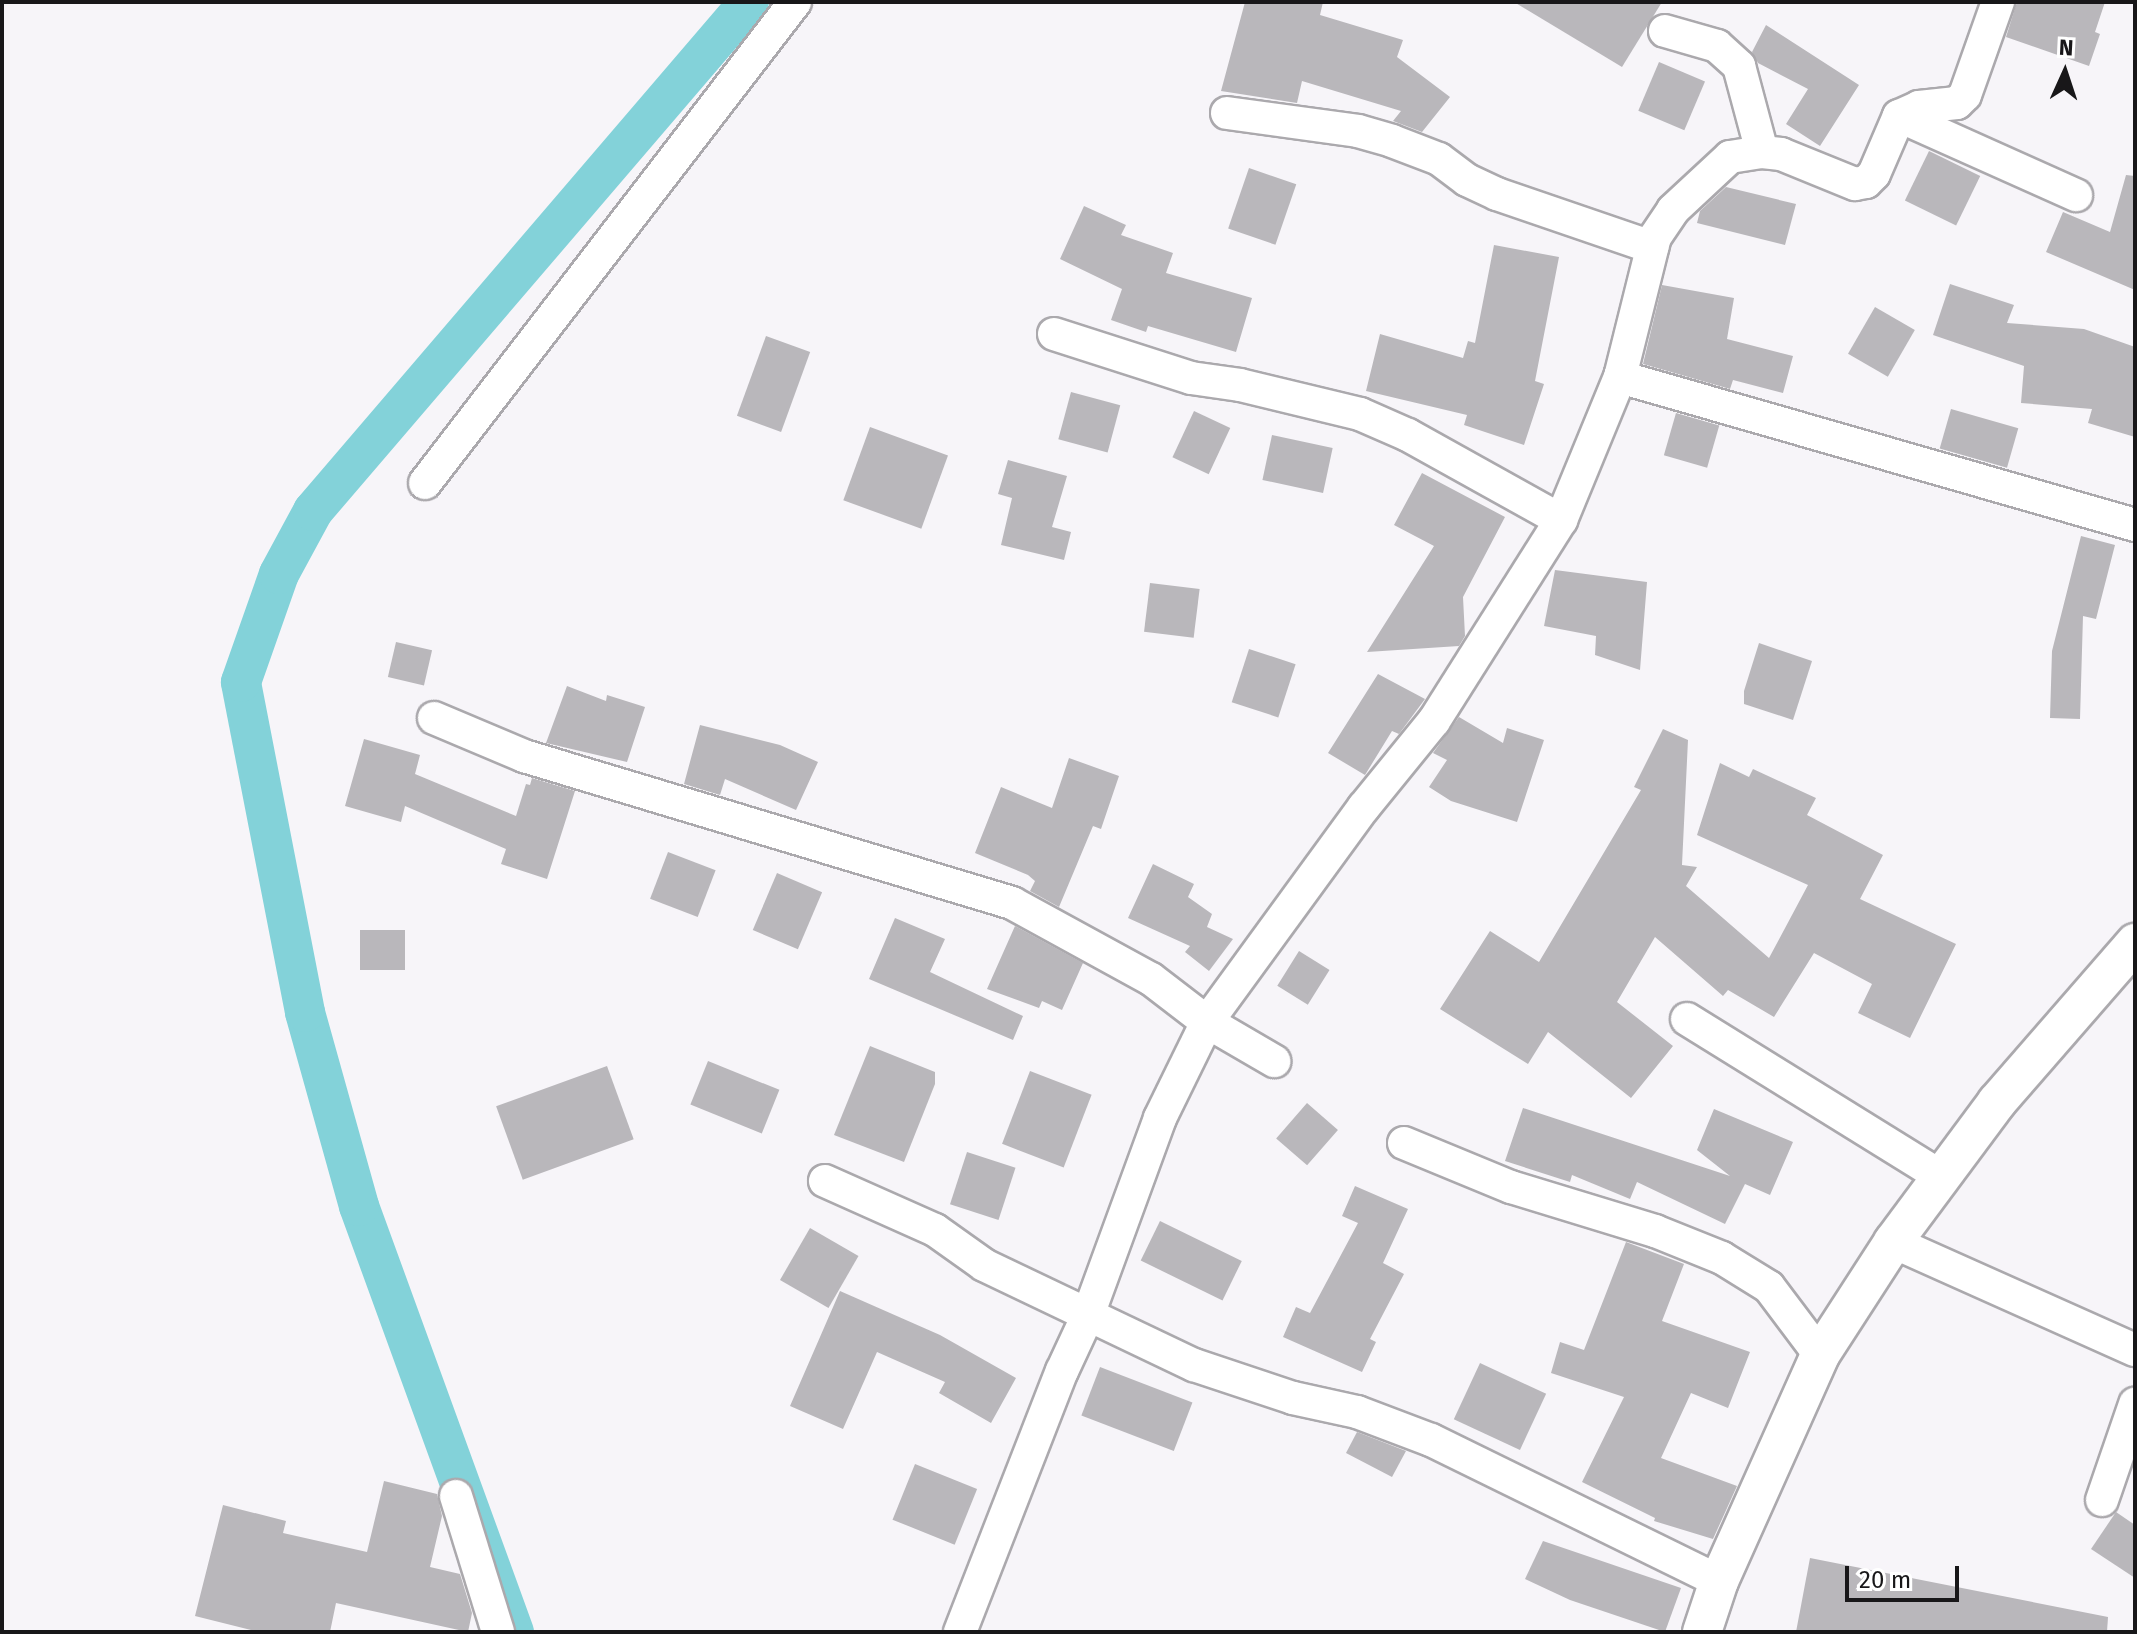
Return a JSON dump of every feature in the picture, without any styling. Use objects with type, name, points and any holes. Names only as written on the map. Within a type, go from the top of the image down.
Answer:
[{"type":"street","points":[[425,483],[795,2]]},
{"type":"street","points":[[960,1632],[1062,1371],[1088,1315],[1160,1118],[1207,1022],[1364,807],[1434,721],[1561,520],[1620,377],[1652,247],[1673,210],[1730,157],[1762,152],[1781,154],[1855,184],[1866,182],[1874,174],[1899,116],[1919,107],[1957,103],[1965,95],[1998,2]]},
{"type":"street","points":[[1665,31],[1717,46],[1739,66],[1762,152]]},
{"type":"street","points":[[1227,113],[1358,131],[1392,141],[1439,159],[1467,180],[1497,194],[1652,247]]},
{"type":"street","points":[[1899,116],[2076,195]]},
{"type":"street","points":[[1054,334],[1191,378],[1240,385],[1360,414],[1408,435],[1561,520]]},
{"type":"street","points":[[1620,377],[2135,525]]},
{"type":"street","points":[[434,718],[524,756],[1012,903],[1151,979],[1207,1022],[1274,1061]]},
{"type":"street","points":[[1702,1632],[1719,1581],[1820,1355],[1893,1242],[1997,1102],[2135,943]]},
{"type":"street","points":[[1687,1019],[1942,1177]]},
{"type":"street","points":[[1404,1143],[1511,1187],[1655,1231],[1732,1263],[1769,1287],[1820,1355]]},
{"type":"street","points":[[825,1181],[935,1230],[984,1265],[1194,1365],[1293,1398],[1357,1412],[1431,1440],[1719,1581]]},
{"type":"street","points":[[1893,1242],[2135,1350]]},
{"type":"street","points":[[2102,1500],[2135,1404]]},
{"type":"street","points":[[456,1496],[498,1632]]},
{"type":"building","points":[[1245,2],[1323,2],[1320,15],[1403,40],[1397,57],[1450,97],[1422,132],[1393,121],[1401,111],[1302,81],[1297,103],[1221,91]]},
{"type":"building","points":[[1514,2],[1662,2],[1622,67]]},
{"type":"building","points":[[2017,2],[2105,2],[2095,32],[2100,34],[2089,66],[2006,37]]},
{"type":"building","points":[[1766,25],[1859,85],[1820,146],[1786,124],[1808,89],[1758,63],[1752,52]]},
{"type":"building","points":[[1659,62],[1705,82],[1684,130],[1638,111]]},
{"type":"building","points":[[1929,151],[1980,176],[1956,225],[1905,200]]},
{"type":"building","points":[[1249,168],[1296,184],[1275,245],[1228,229]]},
{"type":"building","points":[[2126,175],[2135,176],[2135,290],[2046,252],[2063,212],[2110,232]]},
{"type":"building","points":[[1726,187],[1796,204],[1785,245],[1697,223],[1700,211]]},
{"type":"building","points":[[1084,206],[1126,225],[1121,235],[1173,253],[1166,273],[1252,298],[1236,352],[1148,326],[1146,332],[1111,320],[1122,289],[1060,259]]},
{"type":"building","points":[[1494,245],[1559,257],[1535,381],[1544,384],[1524,445],[1464,425],[1467,415],[1366,391],[1380,334],[1463,358],[1468,341],[1475,343]]},
{"type":"building","points":[[1950,284],[2014,305],[2007,323],[2084,329],[2135,347],[2135,437],[2088,423],[2092,409],[2021,403],[2024,366],[1933,335]]},
{"type":"building","points":[[1662,285],[1734,298],[1727,339],[1793,356],[1783,393],[1733,380],[1730,389],[1643,364]]},
{"type":"building","points":[[1875,307],[1915,330],[1888,377],[1848,354]]},
{"type":"building","points":[[766,336],[810,352],[781,432],[737,416]]},
{"type":"building","points":[[1071,392],[1120,405],[1108,453],[1058,439]]},
{"type":"building","points":[[1951,409],[2018,428],[2007,468],[1940,448]]},
{"type":"building","points":[[1194,411],[1230,428],[1209,474],[1172,457]]},
{"type":"building","points":[[1676,413],[1719,425],[1707,468],[1664,455]]},
{"type":"building","points":[[870,427],[948,455],[921,529],[843,500]]},
{"type":"building","points":[[1272,435],[1333,448],[1323,493],[1262,480]]},
{"type":"building","points":[[1008,460],[1067,476],[1052,527],[1071,532],[1064,560],[1001,545],[1012,498],[998,494]]},
{"type":"building","points":[[1422,473],[1505,517],[1463,597],[1465,636],[1459,646],[1367,652],[1434,546],[1394,525]]},
{"type":"building","points":[[2081,536],[2115,545],[2096,619],[2083,616],[2080,719],[2050,718],[2052,651]]},
{"type":"building","points":[[1555,570],[1647,582],[1640,670],[1595,655],[1596,636],[1544,626]]},
{"type":"building","points":[[1150,583],[1200,589],[1194,638],[1144,632]]},
{"type":"building","points":[[396,642],[432,650],[424,685],[388,677]]},
{"type":"building","points":[[1759,643],[1812,661],[1793,720],[1744,704],[1744,691]]},
{"type":"building","points":[[1249,649],[1296,664],[1278,717],[1232,702]]},
{"type":"building","points":[[1378,674],[1425,699],[1399,734],[1392,731],[1365,775],[1328,753]]},
{"type":"building","points":[[567,686],[606,701],[607,695],[645,707],[627,762],[546,743]]},
{"type":"building","points":[[1459,717],[1503,743],[1507,728],[1544,740],[1517,822],[1451,801],[1429,787],[1447,760],[1433,753]]},
{"type":"building","points":[[700,725],[780,745],[818,762],[796,810],[725,779],[720,795],[684,784]]},
{"type":"building","points":[[1663,729],[1688,740],[1682,865],[1697,867],[1686,886],[1769,958],[1808,885],[1697,835],[1720,763],[1749,777],[1753,769],[1816,798],[1807,815],[1883,855],[1860,899],[1956,944],[1910,1038],[1858,1013],[1872,984],[1814,953],[1774,1017],[1728,990],[1723,996],[1655,937],[1617,1002],[1673,1046],[1631,1098],[1548,1032],[1528,1064],[1440,1009],[1490,931],[1539,962],[1641,790],[1634,787]]},
{"type":"building","points":[[364,739],[420,755],[415,774],[516,816],[526,784],[530,785],[532,778],[575,791],[547,879],[501,864],[506,849],[405,806],[401,822],[345,806]]},
{"type":"building","points":[[1069,758],[1119,776],[1101,829],[1093,826],[1059,907],[1030,891],[1035,881],[1028,875],[975,853],[1001,787],[1052,808]]},
{"type":"building","points":[[668,852],[716,870],[698,917],[650,899]]},
{"type":"building","points":[[1153,864],[1194,884],[1188,897],[1212,914],[1207,927],[1233,939],[1209,971],[1185,952],[1190,946],[1128,918]]},
{"type":"building","points":[[777,873],[822,892],[798,949],[753,930]]},
{"type":"building","points":[[895,918],[945,939],[930,972],[1023,1016],[1013,1040],[869,979]]},
{"type":"building","points":[[1015,926],[1083,963],[1062,1010],[1042,1001],[1039,1008],[987,989]]},
{"type":"building","points":[[360,930],[405,930],[405,970],[360,970]]},
{"type":"building","points":[[1299,951],[1330,970],[1308,1005],[1277,986]]},
{"type":"building","points":[[870,1046],[935,1072],[935,1084],[904,1162],[834,1135]]},
{"type":"building","points":[[708,1061],[779,1090],[762,1133],[690,1105]]},
{"type":"building","points":[[607,1066],[634,1139],[523,1180],[496,1106]]},
{"type":"building","points":[[1030,1071],[1092,1095],[1064,1167],[1002,1144]]},
{"type":"building","points":[[1307,1103],[1338,1130],[1307,1165],[1276,1138]]},
{"type":"building","points":[[1523,1108],[1730,1176],[1697,1150],[1714,1109],[1793,1142],[1770,1195],[1745,1184],[1725,1224],[1637,1182],[1630,1199],[1572,1175],[1570,1182],[1505,1161]]},
{"type":"building","points":[[967,1152],[1016,1168],[999,1220],[950,1204]]},
{"type":"building","points":[[1355,1186],[1408,1209],[1383,1263],[1404,1274],[1370,1339],[1376,1342],[1362,1372],[1283,1337],[1296,1307],[1310,1313],[1358,1223],[1342,1216]]},
{"type":"building","points":[[1160,1221],[1242,1261],[1223,1300],[1141,1261]]},
{"type":"building","points":[[810,1228],[858,1256],[828,1308],[780,1280]]},
{"type":"building","points":[[1626,1242],[1684,1264],[1662,1321],[1750,1352],[1728,1408],[1691,1393],[1661,1458],[1737,1486],[1713,1539],[1654,1521],[1655,1518],[1582,1482],[1624,1397],[1551,1373],[1560,1342],[1584,1350]]},
{"type":"building","points":[[840,1291],[940,1335],[1016,1378],[991,1423],[939,1393],[945,1382],[877,1352],[843,1429],[790,1406]]},
{"type":"building","points":[[1480,1363],[1546,1394],[1520,1450],[1454,1419]]},
{"type":"building","points":[[1100,1367],[1192,1402],[1174,1451],[1081,1416]]},
{"type":"building","points":[[1357,1432],[1406,1451],[1392,1477],[1346,1453]]},
{"type":"building","points":[[915,1464],[977,1489],[955,1545],[893,1520]]},
{"type":"building","points":[[384,1481],[437,1494],[442,1516],[430,1567],[460,1574],[472,1613],[468,1632],[336,1603],[330,1632],[259,1632],[195,1616],[223,1505],[286,1521],[283,1533],[367,1552]]},
{"type":"building","points":[[2116,1512],[2135,1525],[2135,1578],[2091,1549]]},
{"type":"building","points":[[1543,1541],[1681,1588],[1665,1632],[1570,1600],[1525,1579]]},
{"type":"building","points":[[1810,1558],[2108,1617],[2107,1632],[1796,1632]]},
{"type":"waterway","points":[[514,1632],[359,1206],[305,1012],[241,682],[279,574],[313,511],[749,2]]}]
